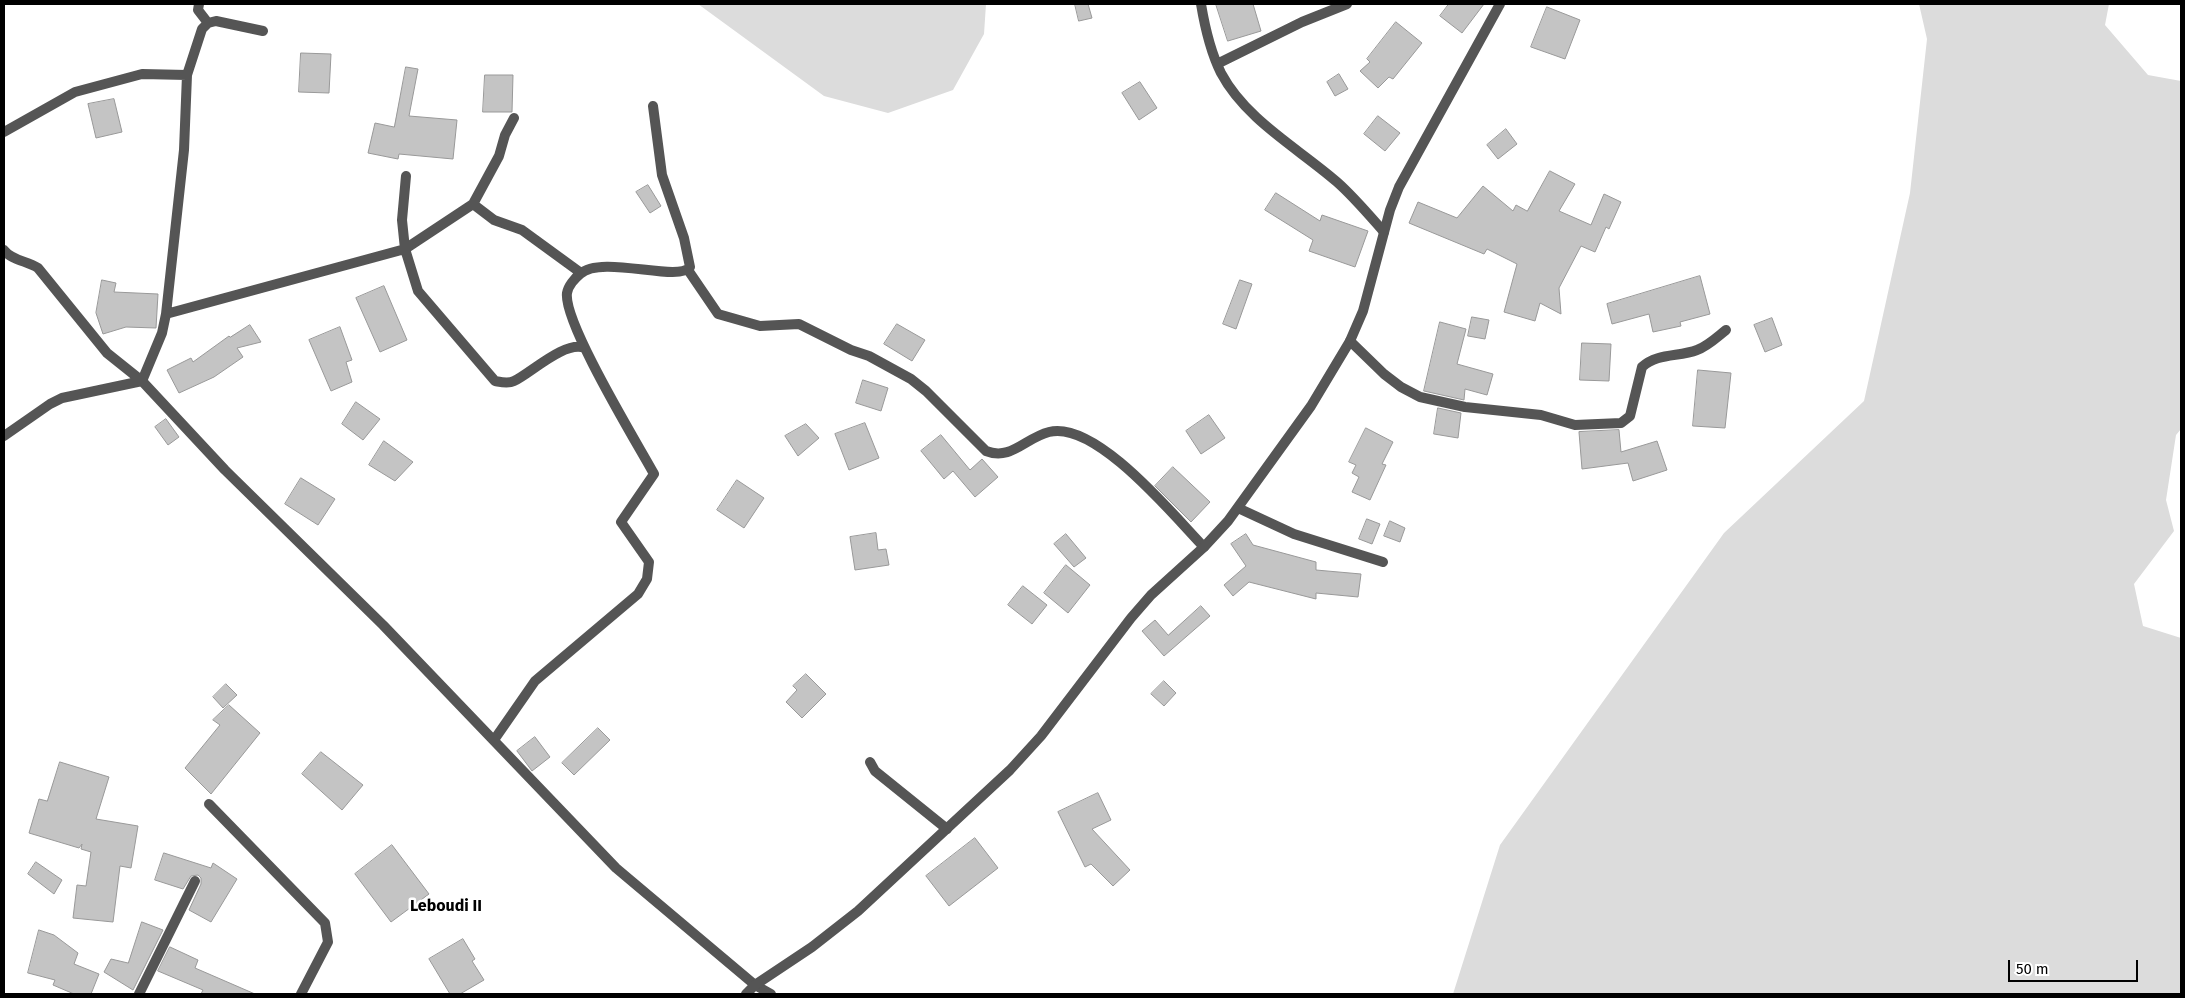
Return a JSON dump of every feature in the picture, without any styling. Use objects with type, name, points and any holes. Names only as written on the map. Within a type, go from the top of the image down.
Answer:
[{"type":"street","points":[[199,4],[198,10],[208,23]]},
{"type":"street","points":[[1201,4],[1206,33],[1217,64],[1221,74],[1238,98],[1264,123],[1338,183],[1384,232]]},
{"type":"street","points":[[1217,64],[1302,22],[1347,4]]},
{"type":"street","points":[[746,994],[756,985],[812,947],[858,911],[1010,770],[1041,736],[1131,618],[1151,595],[1204,547],[1238,508],[1311,406],[1350,341],[1363,311],[1384,232],[1399,186],[1500,4]]},
{"type":"street","points":[[142,381],[162,333],[166,314],[184,150],[187,76],[197,40],[202,29],[208,23],[216,21],[263,31]]},
{"type":"street","points":[[4,132],[75,92],[142,74],[187,76]]},
{"type":"street","points":[[653,106],[660,166],[691,264],[688,270]]},
{"type":"street","points":[[166,314],[404,249],[473,204],[500,156],[505,135],[514,118]]},
{"type":"street","points":[[406,176],[402,220],[404,249],[418,291],[495,381],[513,382],[555,355],[576,346],[585,348]]},
{"type":"street","points":[[473,204],[494,220],[522,230],[581,273]]},
{"type":"street","points":[[4,250],[8,256],[28,262],[38,268],[107,353],[142,381],[225,470],[383,625],[616,868],[756,985],[772,994]]},
{"type":"street","points":[[494,740],[535,681],[638,594],[647,579],[649,562],[621,522],[654,474],[585,348],[568,303],[567,292],[581,273],[593,267],[646,268],[672,272],[688,270]]},
{"type":"street","points":[[688,270],[718,314],[760,326],[800,324],[851,350],[869,356],[911,379],[926,390],[986,451],[995,455],[1005,454],[1048,432],[1062,431],[1090,442],[1123,463],[1204,547]]},
{"type":"street","points":[[1350,341],[1384,374],[1401,387],[1420,397],[1465,407],[1541,415],[1575,426],[1590,426],[1621,423],[1630,416],[1642,368],[1646,363],[1658,358],[1698,350],[1726,330]]},
{"type":"street","points":[[4,436],[50,404],[62,398],[142,381]]},
{"type":"street","points":[[1238,508],[1294,534],[1383,562]]},
{"type":"street","points":[[870,762],[875,771],[947,829]]},
{"type":"street","points":[[209,804],[326,922],[328,942],[301,994]]},
{"type":"street","points":[[139,994],[195,881]]},
{"type":"shaded area","points":[[698,4],[986,4],[984,34],[953,90],[888,113],[824,96]]},
{"type":"shaded area","points":[[1919,4],[2109,4],[2105,25],[2148,75],[2181,81],[2181,429],[2176,435],[2166,500],[2174,531],[2134,584],[2143,626],[2181,638],[2181,994],[1453,994],[1500,845],[1724,533],[1864,401],[1910,193],[1927,39]]},
{"type":"building","points":[[1075,4],[1088,4],[1092,18],[1079,21]]},
{"type":"building","points":[[1216,4],[1253,4],[1261,31],[1228,41]]},
{"type":"building","points":[[1449,4],[1484,4],[1462,33],[1440,16]]},
{"type":"building","points":[[1547,7],[1580,20],[1565,59],[1531,47]]},
{"type":"building","points":[[1396,22],[1422,43],[1393,79],[1389,77],[1378,88],[1360,71],[1370,62],[1367,59]]},
{"type":"building","points":[[301,53],[331,54],[329,93],[299,92]]},
{"type":"building","points":[[406,67],[418,69],[409,116],[457,120],[453,159],[399,154],[398,159],[368,153],[375,123],[394,127]]},
{"type":"building","points":[[1339,74],[1348,89],[1335,96],[1327,82]]},
{"type":"building","points":[[485,75],[513,75],[512,112],[483,112]]},
{"type":"building","points":[[1140,82],[1157,108],[1139,120],[1122,93]]},
{"type":"building","points":[[114,99],[122,132],[96,138],[88,104]]},
{"type":"building","points":[[1378,116],[1400,133],[1385,151],[1364,134]]},
{"type":"building","points":[[1506,129],[1517,144],[1498,159],[1487,145]]},
{"type":"building","points":[[1550,171],[1575,184],[1559,211],[1591,225],[1604,194],[1621,202],[1609,229],[1606,227],[1595,252],[1581,246],[1559,288],[1561,314],[1540,303],[1535,321],[1504,312],[1517,264],[1487,249],[1484,254],[1409,223],[1418,202],[1457,218],[1483,186],[1513,211],[1516,205],[1527,211]]},
{"type":"building","points":[[648,185],[661,206],[650,213],[636,192]]},
{"type":"building","points":[[1276,193],[1320,221],[1322,215],[1368,231],[1355,267],[1309,251],[1313,240],[1265,210]]},
{"type":"building","points":[[1700,276],[1710,314],[1680,322],[1681,326],[1653,332],[1649,314],[1612,324],[1607,304]]},
{"type":"building","points":[[102,280],[116,283],[114,292],[158,294],[156,328],[126,327],[103,334],[96,313]]},
{"type":"building","points":[[1240,280],[1252,284],[1236,329],[1223,324]]},
{"type":"building","points":[[384,286],[407,340],[380,352],[356,298]]},
{"type":"building","points":[[1472,317],[1489,320],[1485,339],[1468,336]]},
{"type":"building","points":[[1772,318],[1782,345],[1765,352],[1754,325]]},
{"type":"building","points":[[1440,322],[1466,329],[1457,364],[1493,374],[1487,395],[1465,389],[1464,400],[1424,391]]},
{"type":"building","points":[[897,324],[925,340],[912,361],[884,344]]},
{"type":"building","points":[[250,325],[261,342],[237,348],[243,357],[214,377],[179,393],[167,370],[191,358],[193,362],[229,336]]},
{"type":"building","points":[[340,327],[352,360],[346,362],[352,382],[331,391],[309,340]]},
{"type":"building","points":[[1582,343],[1611,344],[1609,381],[1580,380]]},
{"type":"building","points":[[1698,370],[1731,373],[1725,428],[1693,426]]},
{"type":"building","points":[[863,380],[888,388],[881,411],[856,403]]},
{"type":"building","points":[[356,402],[380,419],[363,440],[342,424]]},
{"type":"building","points":[[1438,408],[1461,413],[1458,438],[1434,434]]},
{"type":"building","points":[[1209,415],[1225,438],[1201,454],[1186,431]]},
{"type":"building","points":[[166,419],[179,437],[168,445],[155,427]]},
{"type":"building","points":[[865,423],[879,458],[849,470],[835,434]]},
{"type":"building","points":[[806,424],[819,438],[798,456],[785,436]]},
{"type":"building","points":[[1366,428],[1393,442],[1382,464],[1386,465],[1370,500],[1352,492],[1359,477],[1352,473],[1356,465],[1349,462]]},
{"type":"building","points":[[1619,430],[1621,452],[1657,441],[1667,470],[1633,481],[1628,463],[1582,469],[1579,432]]},
{"type":"building","points":[[941,435],[970,470],[982,459],[998,477],[975,497],[953,471],[944,479],[921,451]]},
{"type":"building","points":[[384,441],[413,462],[395,481],[369,465]]},
{"type":"building","points":[[1173,467],[1210,502],[1191,522],[1155,486]]},
{"type":"building","points":[[301,478],[335,499],[318,525],[285,504]]},
{"type":"building","points":[[737,480],[764,498],[744,528],[717,510]]},
{"type":"building","points":[[1367,519],[1380,524],[1372,544],[1359,539]]},
{"type":"building","points":[[1390,521],[1405,528],[1400,542],[1384,536]]},
{"type":"building","points":[[876,533],[878,550],[886,549],[889,565],[855,570],[850,537]]},
{"type":"building","points":[[1066,534],[1086,558],[1074,567],[1054,544]]},
{"type":"building","points":[[1246,534],[1253,545],[1316,562],[1316,570],[1361,574],[1358,597],[1316,593],[1316,599],[1249,582],[1233,596],[1224,585],[1246,566],[1231,544]]},
{"type":"building","points":[[1066,565],[1090,585],[1068,613],[1044,593]]},
{"type":"building","points":[[1023,586],[1047,605],[1032,624],[1008,605]]},
{"type":"building","points":[[1201,606],[1210,616],[1164,656],[1142,631],[1155,620],[1168,635]]},
{"type":"building","points":[[806,674],[826,694],[802,718],[786,702],[797,690],[793,686]]},
{"type":"building","points":[[1164,681],[1176,693],[1164,706],[1151,694]]},
{"type":"building","points":[[226,684],[237,695],[223,708],[213,697]]},
{"type":"building","points":[[229,705],[260,733],[211,794],[185,768],[220,725],[213,720]]},
{"type":"building","points":[[598,728],[610,740],[574,775],[562,763]]},
{"type":"building","points":[[535,737],[550,757],[532,771],[517,751]]},
{"type":"building","points":[[321,752],[363,785],[342,810],[302,774]]},
{"type":"building","points":[[60,762],[109,777],[96,819],[138,826],[131,868],[120,866],[113,922],[73,918],[77,885],[86,886],[91,852],[81,849],[82,844],[79,848],[29,833],[39,799],[47,801]]},
{"type":"building","points":[[1098,793],[1111,820],[1092,829],[1130,870],[1113,886],[1091,864],[1085,867],[1058,812]]},
{"type":"building","points":[[975,838],[998,868],[949,906],[926,876]]},
{"type":"building","points":[[392,845],[429,894],[391,922],[355,874]]},
{"type":"building","points":[[164,853],[211,868],[213,863],[237,879],[211,922],[189,910],[201,884],[201,878],[198,875],[191,876],[183,889],[155,880]]},
{"type":"building","points":[[36,862],[62,880],[54,894],[28,874]]},
{"type":"building","points":[[142,922],[163,930],[133,990],[104,972],[111,959],[128,963]]},
{"type":"building","points":[[39,930],[54,935],[78,953],[74,964],[99,974],[91,994],[74,994],[53,985],[55,980],[28,973]]},
{"type":"building","points":[[463,939],[475,959],[472,961],[484,980],[460,994],[450,994],[429,959]]},
{"type":"building","points":[[170,947],[198,960],[195,968],[255,994],[201,994],[203,990],[158,971]]},
{"type":"district","name":"Leboudi II","points":[[446,907]]}]
